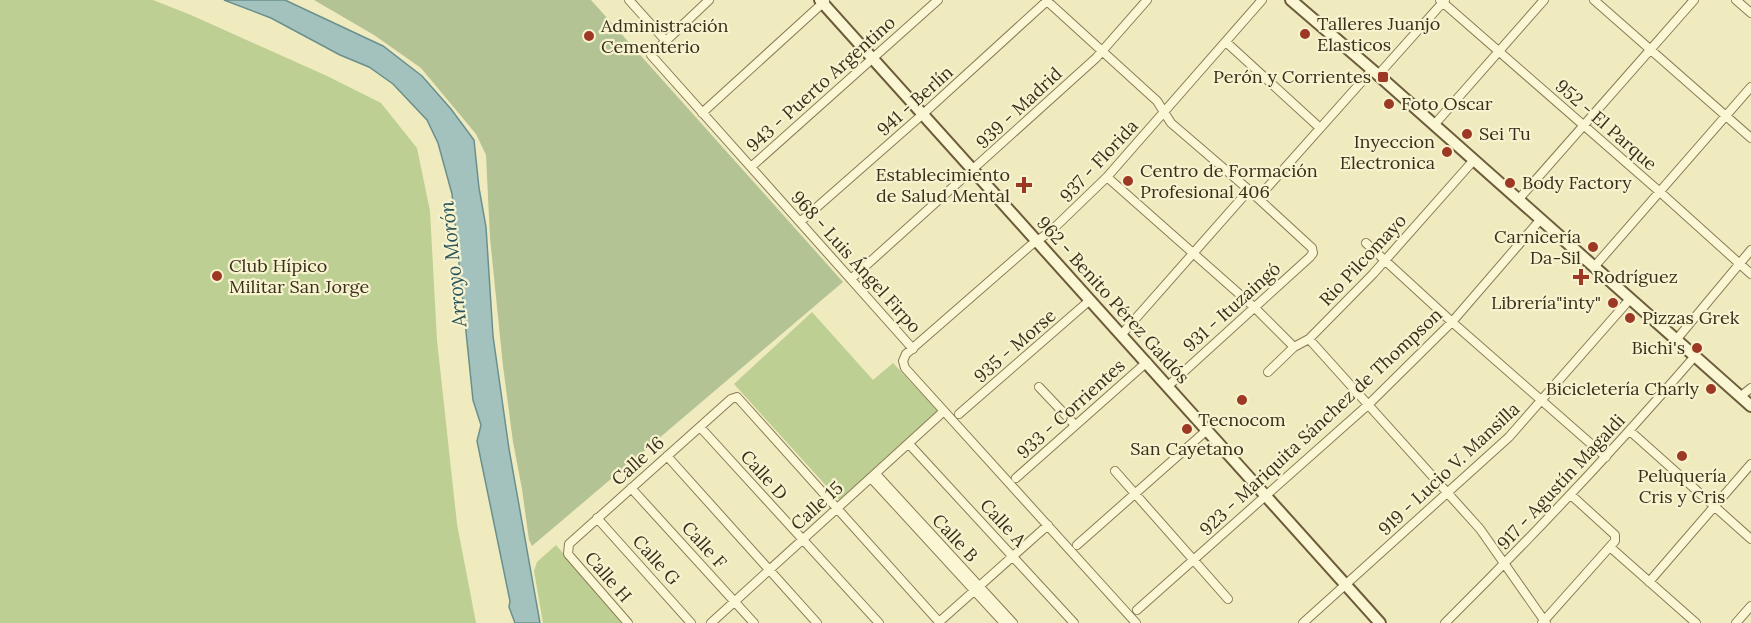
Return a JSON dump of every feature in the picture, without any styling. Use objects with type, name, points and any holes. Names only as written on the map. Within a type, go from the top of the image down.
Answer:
[{"type":"main road","points":[[1291,0],[1751,406]]},
{"type":"main road","name":"962 - Benito Pérez Galdós","points":[[823,1],[1380,623]]},
{"type":"street","points":[[629,0],[665,40],[709,0]]},
{"type":"street","name":"943 - Puerto Argentino","points":[[751,167],[938,0]]},
{"type":"street","points":[[1047,0],[1157,101],[1171,123],[1258,198],[1320,128],[1442,1]]},
{"type":"street","name":"941 - Berlín","points":[[800,222],[924,114],[1047,0]]},
{"type":"street","name":"939 - Madrid","points":[[851,279],[974,170],[1101,51],[1147,0]]},
{"type":"street","name":"937 - Florida","points":[[913,349],[1031,245],[1059,224],[1107,177],[1262,0]]},
{"type":"street","points":[[1434,125],[1544,0]]},
{"type":"street","points":[[1594,0],[1751,138]]},
{"type":"street","points":[[1518,200],[1694,0]]},
{"type":"street","points":[[1737,0],[1751,13]]},
{"type":"street","points":[[702,113],[823,1]]},
{"type":"street","name":"952 - El Parque","points":[[1442,1],[1751,274]]},
{"type":"street","name":"968 - Luis Ángel Firpo","points":[[665,40],[651,55],[913,349],[904,356],[904,368],[1136,623]]},
{"type":"street","points":[[1226,42],[1320,128]]},
{"type":"street","points":[[1594,267],[1751,87]]},
{"type":"street","name":"Rio Pilcomayo","points":[[1268,372],[1294,347],[1309,339],[1384,261],[1473,160]]},
{"type":"street","points":[[1107,177],[1254,307],[1294,347]]},
{"type":"street","name":"933 - Corrientes","points":[[1122,334],[1249,190]]},
{"type":"street","name":"931 - Ituzaingó","points":[[1168,386],[1313,253],[1312,248],[1258,198]]},
{"type":"street","name":"923 - Mariquita Sánchez de Thompson","points":[[1137,610],[1369,404],[1452,322],[1540,220]]},
{"type":"street","points":[[1366,243],[1606,457]]},
{"type":"street","points":[[1677,340],[1751,250]]},
{"type":"street","name":"919 - Lucio V. Mansilla","points":[[1303,623],[1509,437],[1630,299]]},
{"type":"street","name":"935 - Morse","points":[[959,414],[1090,300]]},
{"type":"street","points":[[1309,339],[1480,529],[1544,622],[1616,541],[1615,535],[1571,495]]},
{"type":"street","name":"917 - Agustín Magaldi","points":[[1445,623],[1571,495],[1695,356]]},
{"type":"street","name":"933 - Corrientes","points":[[1016,478],[1147,362]]},
{"type":"street","points":[[1039,387],[1075,425]]},
{"type":"street","points":[[1741,396],[1751,388]]},
{"type":"street","name":"Calle 16","points":[[567,551],[568,544],[734,397],[739,399],[837,508]]},
{"type":"street","name":"Calle 15","points":[[711,623],[944,411]]},
{"type":"street","name":"Calle D","points":[[700,427],[879,623]]},
{"type":"street","points":[[1077,545],[1207,430]]},
{"type":"street","points":[[1630,431],[1751,539]]},
{"type":"street","name":"Calle A","points":[[909,444],[1074,623]]},
{"type":"street","points":[[667,456],[817,623]]},
{"type":"street","points":[[1649,582],[1751,464]]},
{"type":"street","points":[[1115,471],[1228,599]]},
{"type":"street","name":"Calle B","points":[[874,476],[1012,623]]},
{"type":"street","name":"Calle F","points":[[631,488],[754,623]]},
{"type":"street","points":[[837,508],[939,623],[1048,525]]},
{"type":"street","name":"Calle G","points":[[597,518],[691,623]]},
{"type":"street","points":[[1610,548],[1696,623]]},
{"type":"street","name":"Calle H","points":[[567,551],[628,623]]},
{"type":"street","name":"Calle B","points":[[977,588],[1004,623]]},
{"type":"street","points":[[1736,623],[1751,606]]},
{"type":"green space","name":"Club Hípico Militar San Jorge","points":[[0,0],[153,0],[327,76],[381,103],[417,148],[430,211],[437,340],[457,524],[476,623],[0,623]]},
{"type":"green space","points":[[314,0],[591,0],[843,282],[532,546],[529,540],[513,442],[503,366],[490,238],[486,155],[476,134],[421,68],[374,35]]},
{"type":"green space","points":[[812,312],[873,380],[893,363],[939,412],[839,500],[734,384]]},
{"type":"green space","points":[[556,545],[624,623],[543,623],[534,571],[537,562]]},
{"type":"water","name":"Arroyo Morón","points":[[224,0],[285,0],[383,46],[422,76],[474,140],[486,227],[493,336],[509,449],[540,623],[515,623],[509,607],[510,601],[477,441],[481,425],[473,400],[452,194],[438,143],[427,120],[393,84],[369,67],[340,55],[271,18]]},
{"type":"place","name":"Talleres Juanjo Elasticos","points":[[1305,34]]},
{"type":"place","name":"Administración Cementerio","points":[[589,36]]},
{"type":"place","name":"Perón y Corrientes","points":[[1383,77]]},
{"type":"place","name":"Foto Oscar","points":[[1389,104]]},
{"type":"place","name":"Sei Tu","points":[[1467,134]]},
{"type":"place","name":"Inyeccion Electronica","points":[[1447,152]]},
{"type":"place","name":"Centro de Formación Profesional 406","points":[[1128,181]]},
{"type":"place","name":"Body Factory","points":[[1510,183]]},
{"type":"place","name":"Establecimiento de Salud Mental","points":[[1024,185]]},
{"type":"place","name":"Carnicería Da-Sil","points":[[1593,247]]},
{"type":"place","name":"Club Hípico Militar San Jorge","points":[[217,276]]},
{"type":"place","name":"Rodríguez","points":[[1581,277]]},
{"type":"place","name":"Librería\"inty\"","points":[[1613,303]]},
{"type":"place","name":"Pizzas Grek","points":[[1630,318]]},
{"type":"place","name":"Bichi's","points":[[1697,348]]},
{"type":"place","name":"Bicicletería Charly","points":[[1711,389]]},
{"type":"place","name":"Tecnocom","points":[[1242,400]]},
{"type":"place","name":"San Cayetano","points":[[1187,429]]},
{"type":"place","name":"Peluquería Cris y Cris","points":[[1682,456]]}]
